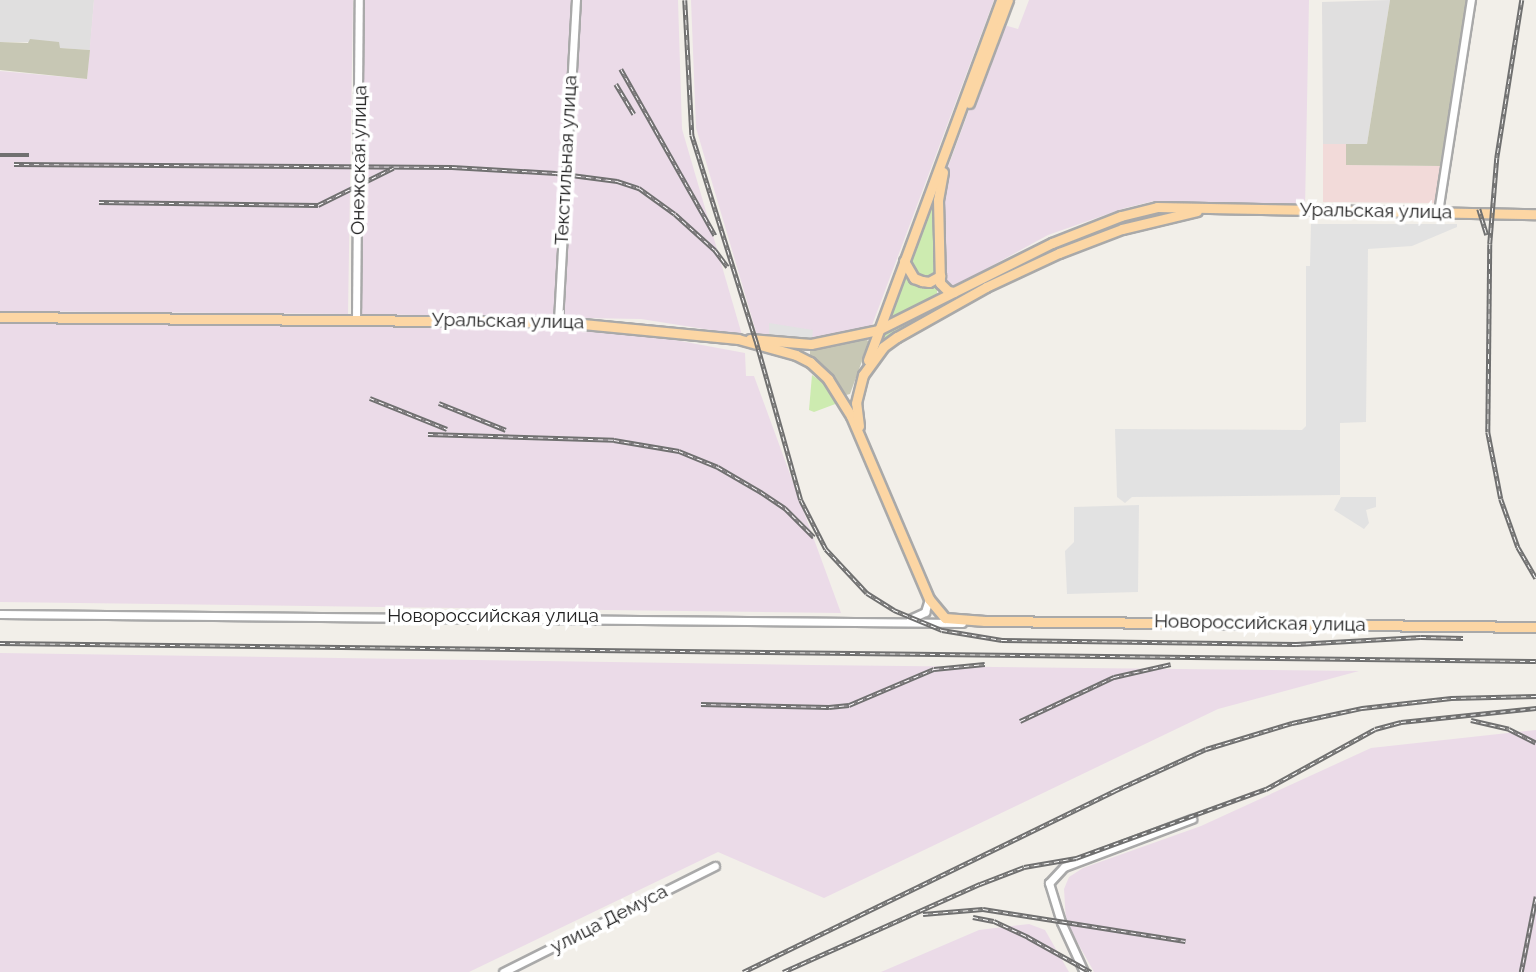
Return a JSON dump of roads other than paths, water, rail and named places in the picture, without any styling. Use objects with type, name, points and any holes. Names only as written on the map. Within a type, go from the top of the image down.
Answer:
[{"type":"main road","points":[[955,292],[943,288],[940,276],[939,175],[1001,0]]},
{"type":"main road","points":[[863,375],[904,261],[1008,0]]},
{"type":"main road","name":"Уральская улица","points":[[0,316],[558,321],[811,344],[878,330],[1009,264],[1127,214],[1157,207],[1536,214]]},
{"type":"main road","name":"Уральская улица","points":[[862,440],[856,403],[863,375],[883,347],[897,337],[1032,264],[1148,222],[1216,207]]},
{"type":"main road","points":[[1127,214],[1148,222]]},
{"type":"main road","points":[[904,261],[914,278],[929,282],[940,276]]},
{"type":"main road","points":[[1009,264],[1032,264]]},
{"type":"main road","name":"Уральская улица","points":[[692,333],[738,339],[796,355],[810,362]]},
{"type":"main road","points":[[811,344],[806,355],[828,379],[851,416],[929,599]]},
{"type":"main road","name":"Новороссийская улица","points":[[929,599],[946,618],[985,621],[1536,627]]},
{"type":"street","name":"Онежская улица","points":[[356,319],[359,0]]},
{"type":"street","name":"Текстильная улица","points":[[558,321],[576,0]]},
{"type":"street","points":[[1438,212],[1471,0]]},
{"type":"street","points":[[888,622],[919,618],[925,612],[929,599]]},
{"type":"street","name":"Новороссийская улица","points":[[0,614],[985,621]]},
{"type":"street","points":[[1084,972],[1061,922],[1049,883],[1063,867],[1192,819]]},
{"type":"street","name":"улица Демуса","points":[[503,972],[715,866]]},
{"type":"railway","points":[[685,0],[692,135],[756,340],[801,500],[826,549],[867,593],[894,610],[942,630],[1002,640],[1296,644],[1421,637],[1463,638]]},
{"type":"railway","points":[[1522,0],[1497,158],[1490,244],[1488,432],[1501,499],[1518,547],[1536,578]]},
{"type":"railway","points":[[621,69],[715,235]]},
{"type":"railway","points":[[616,84],[634,114]]},
{"type":"railway","points":[[0,155],[29,155]]},
{"type":"railway","points":[[14,164],[452,167],[556,173],[617,181],[639,188],[675,214],[715,250],[728,267]]},
{"type":"railway","points":[[99,202],[318,205],[393,168]]},
{"type":"railway","points":[[1479,209],[1487,235]]},
{"type":"railway","points":[[370,398],[447,429]]},
{"type":"railway","points":[[439,403],[506,430]]},
{"type":"railway","points":[[428,434],[614,440],[679,451],[718,467],[761,492],[785,508],[814,537]]},
{"type":"railway","points":[[0,643],[1536,661]]},
{"type":"railway","points":[[701,704],[829,707],[849,705],[934,669],[985,664]]},
{"type":"railway","points":[[1020,721],[1114,677],[1171,664]]},
{"type":"railway","points":[[743,972],[1206,749],[1292,723],[1362,708],[1451,698],[1536,696]]},
{"type":"railway","points":[[783,972],[1024,867],[1076,858],[1266,789],[1375,729],[1401,722],[1536,708]]},
{"type":"railway","points":[[1471,720],[1509,729],[1536,743]]},
{"type":"railway","points":[[1521,972],[1536,896]]},
{"type":"railway","points":[[923,914],[983,909],[1185,941]]},
{"type":"railway","points":[[973,917],[994,921],[1091,972]]}]
